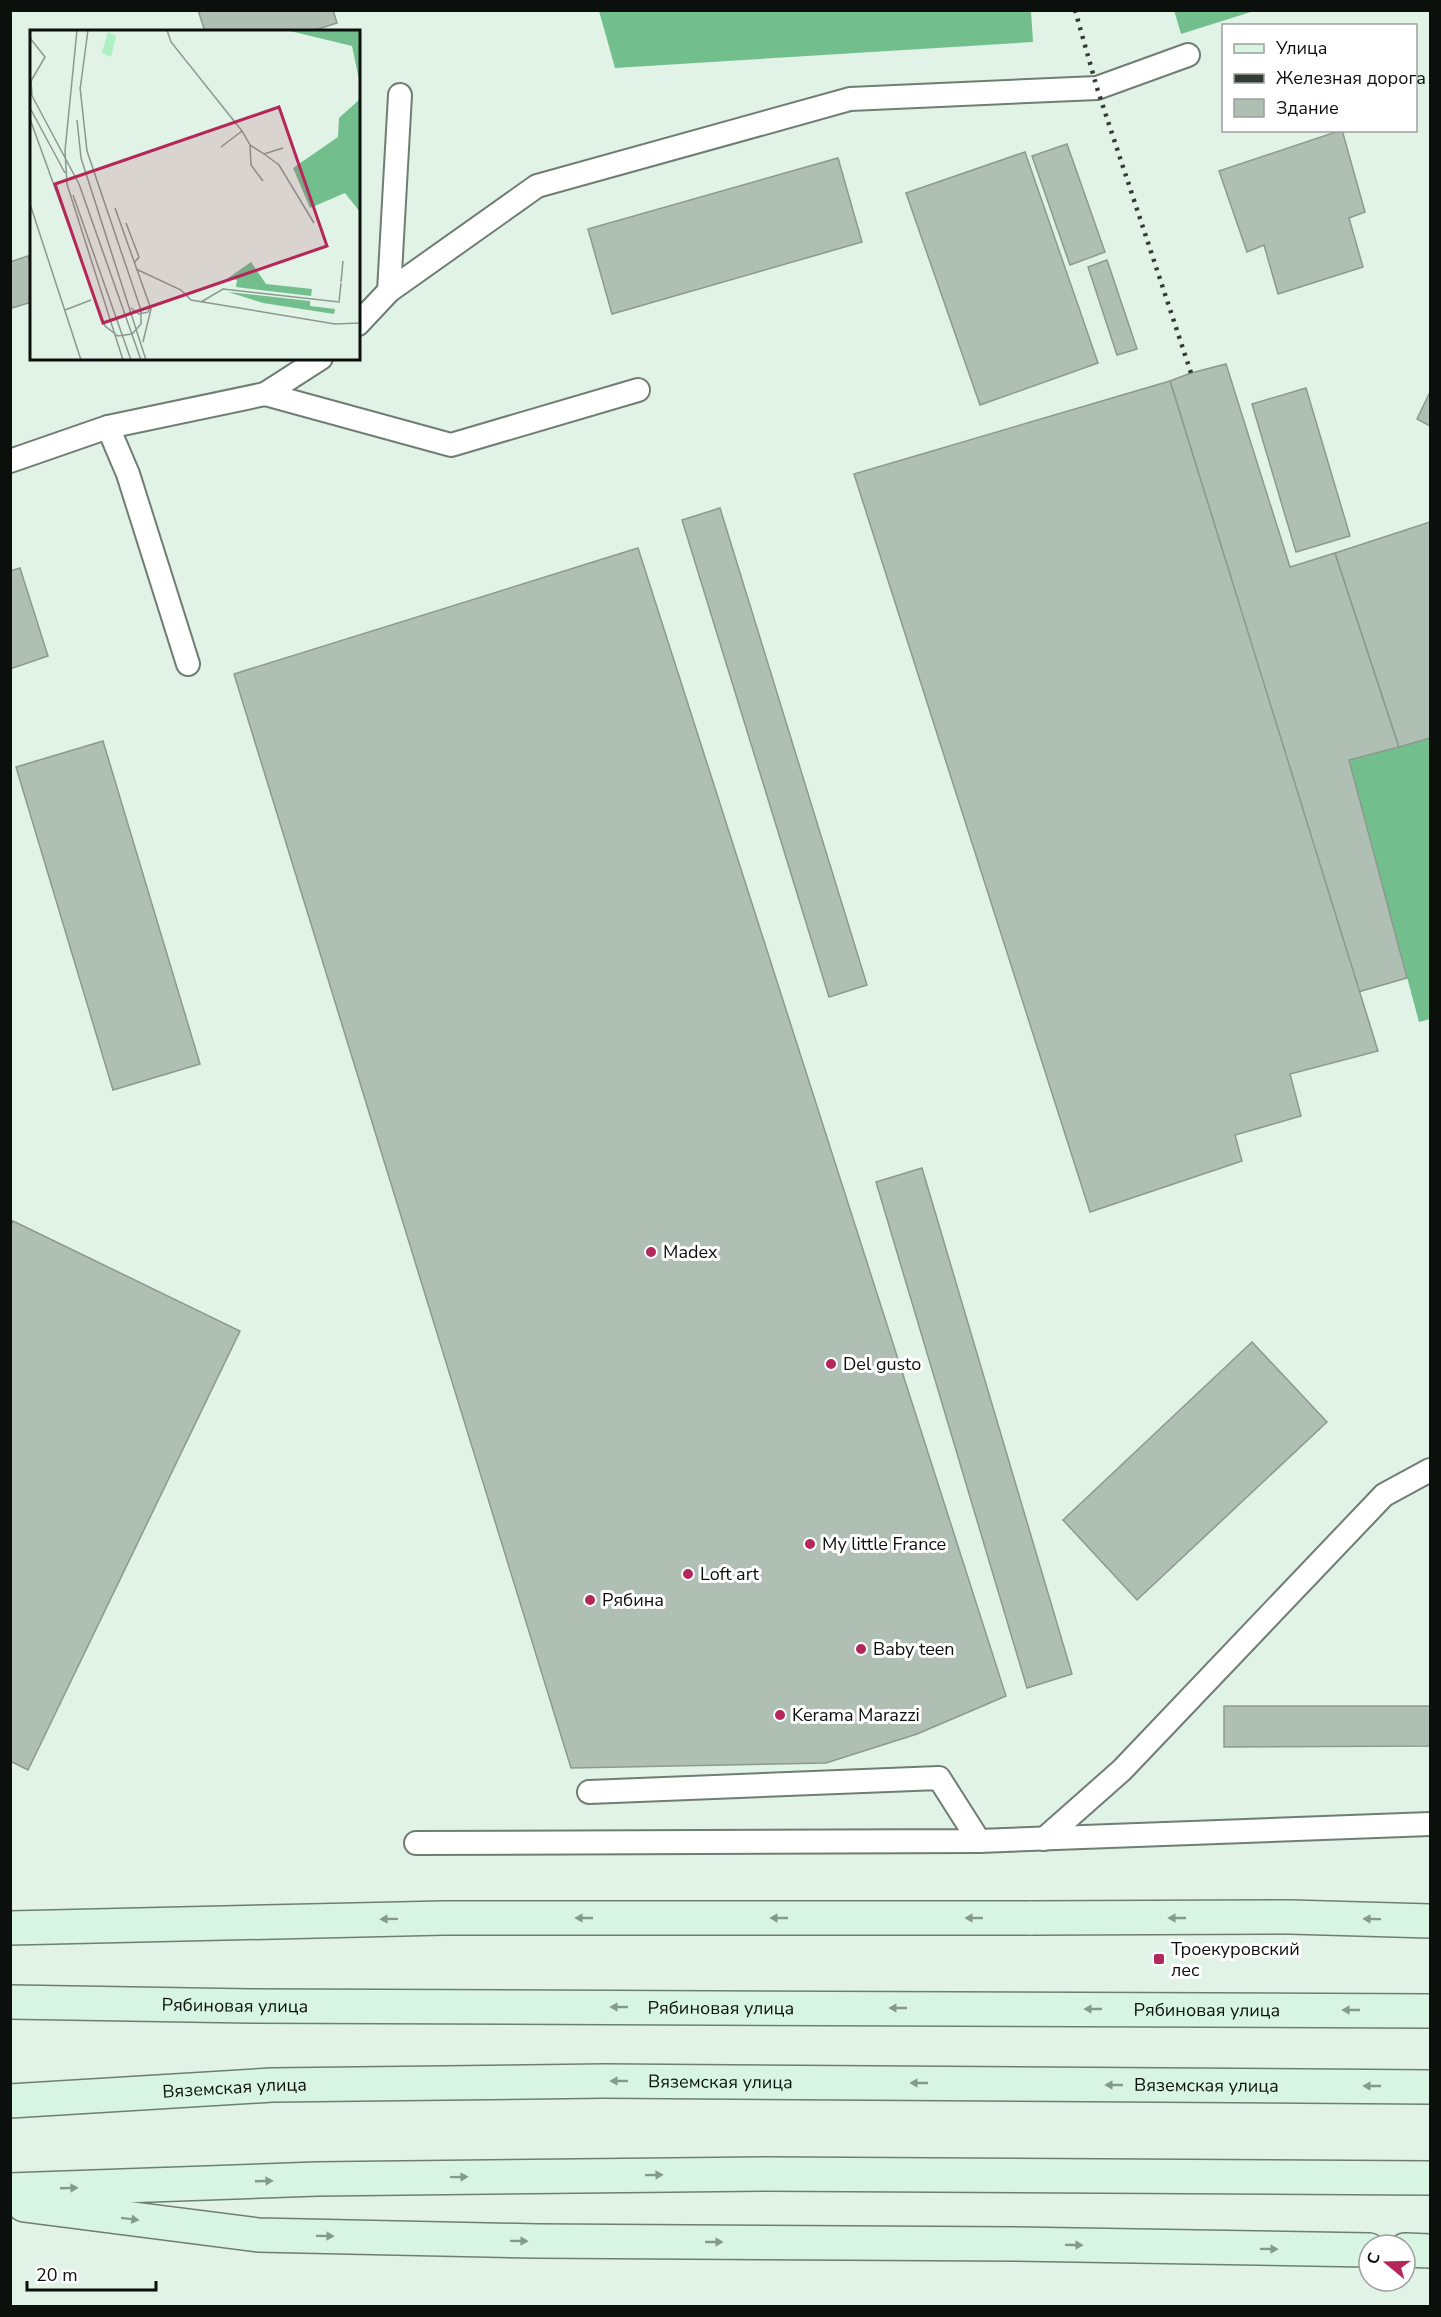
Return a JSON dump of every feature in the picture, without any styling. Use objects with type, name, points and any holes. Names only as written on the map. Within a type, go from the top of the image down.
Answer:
[{"type":"main road","points":[[10,1928],[444,1918],[1290,1917],[1431,1921]]},
{"type":"main road","name":"Рябиновая улица","points":[[10,2002],[274,2006],[1431,2011]]},
{"type":"main road","name":"Вяземская улица","points":[[10,2101],[272,2085],[604,2081],[1431,2087]]},
{"type":"main road","points":[[10,2190],[317,2179],[765,2174],[1431,2178]]},
{"type":"main road","points":[[10,2201],[36,2208],[258,2235],[537,2241],[1015,2244],[1357,2250]]},
{"type":"lane","points":[[360,322],[389,291],[537,186],[850,99],[1096,88],[1188,55]]},
{"type":"lane","points":[[389,291],[400,95]]},
{"type":"lane","points":[[10,461],[108,427],[265,394],[318,360]]},
{"type":"lane","points":[[265,394],[451,445],[638,390]]},
{"type":"lane","points":[[108,427],[128,474],[188,664]]},
{"type":"lane","points":[[1044,1839],[1122,1770],[1384,1495],[1431,1470]]},
{"type":"lane","points":[[589,1791],[939,1778],[979,1841]]},
{"type":"lane","points":[[1406,1824],[1431,1833]]},
{"type":"lane","points":[[416,1843],[979,1841],[1431,1824]]},
{"type":"lane","points":[[1387,2010],[1431,1994]]},
{"type":"green space","points":[[1174,10],[1254,10],[1254,11],[1181,34]]},
{"type":"green space","points":[[599,11],[1031,11],[1033,42],[615,68]]},
{"type":"green space","points":[[1430,738],[1430,1019],[1419,1022],[1349,760]]},
{"type":"building","points":[[198,10],[333,10],[337,23],[315,30],[204,30]]},
{"type":"building","points":[[1336,132],[1343,132],[1365,212],[1349,218],[1363,267],[1278,294],[1264,245],[1247,252],[1219,171]]},
{"type":"building","points":[[1067,144],[1105,252],[1070,265],[1032,156]]},
{"type":"building","points":[[1025,152],[1098,363],[980,405],[906,193]]},
{"type":"building","points":[[838,158],[862,242],[612,314],[588,229]]},
{"type":"building","points":[[28,256],[30,262],[30,303],[12,308],[10,301],[10,262]]},
{"type":"building","points":[[1107,260],[1137,349],[1117,355],[1088,267]]},
{"type":"building","points":[[1226,364],[1290,567],[1335,553],[1399,747],[1349,760],[1407,978],[1358,992],[1170,381]]},
{"type":"building","points":[[1170,381],[1378,1051],[1290,1074],[1301,1116],[1235,1135],[1242,1161],[1090,1212],[854,474]]},
{"type":"building","points":[[1306,388],[1350,536],[1296,552],[1252,404]]},
{"type":"building","points":[[1430,392],[1430,426],[1417,419]]},
{"type":"building","points":[[720,508],[867,985],[829,997],[682,520]]},
{"type":"building","points":[[1430,522],[1430,738],[1399,747],[1335,553]]},
{"type":"building","points":[[638,548],[1006,1696],[917,1734],[826,1763],[571,1768],[234,674]]},
{"type":"building","points":[[20,568],[48,656],[10,669],[10,571]]},
{"type":"building","points":[[103,741],[200,1064],[113,1090],[16,767]]},
{"type":"building","points":[[922,1168],[1072,1674],[1027,1688],[876,1182]]},
{"type":"building","points":[[13,1221],[240,1331],[28,1770],[10,1761],[10,1226]]},
{"type":"building","points":[[1252,1342],[1327,1422],[1137,1600],[1063,1520]]},
{"type":"building","points":[[1224,1706],[1430,1706],[1430,1746],[1224,1747]]},
{"type":"railway","points":[[1075,10],[1097,88],[1191,373]]},
{"type":"place","name":"Madex","points":[[651,1252]]},
{"type":"place","name":"Del gusto","points":[[831,1364]]},
{"type":"place","name":"My little France","points":[[810,1544]]},
{"type":"place","name":"Loft art","points":[[688,1574]]},
{"type":"place","name":"Рябина","points":[[590,1600]]},
{"type":"place","name":"Baby teen","points":[[861,1649]]},
{"type":"place","name":"Kerama Marazzi","points":[[780,1715]]},
{"type":"place","name":"Троекуровский лес","points":[[1159,1959]]}]
